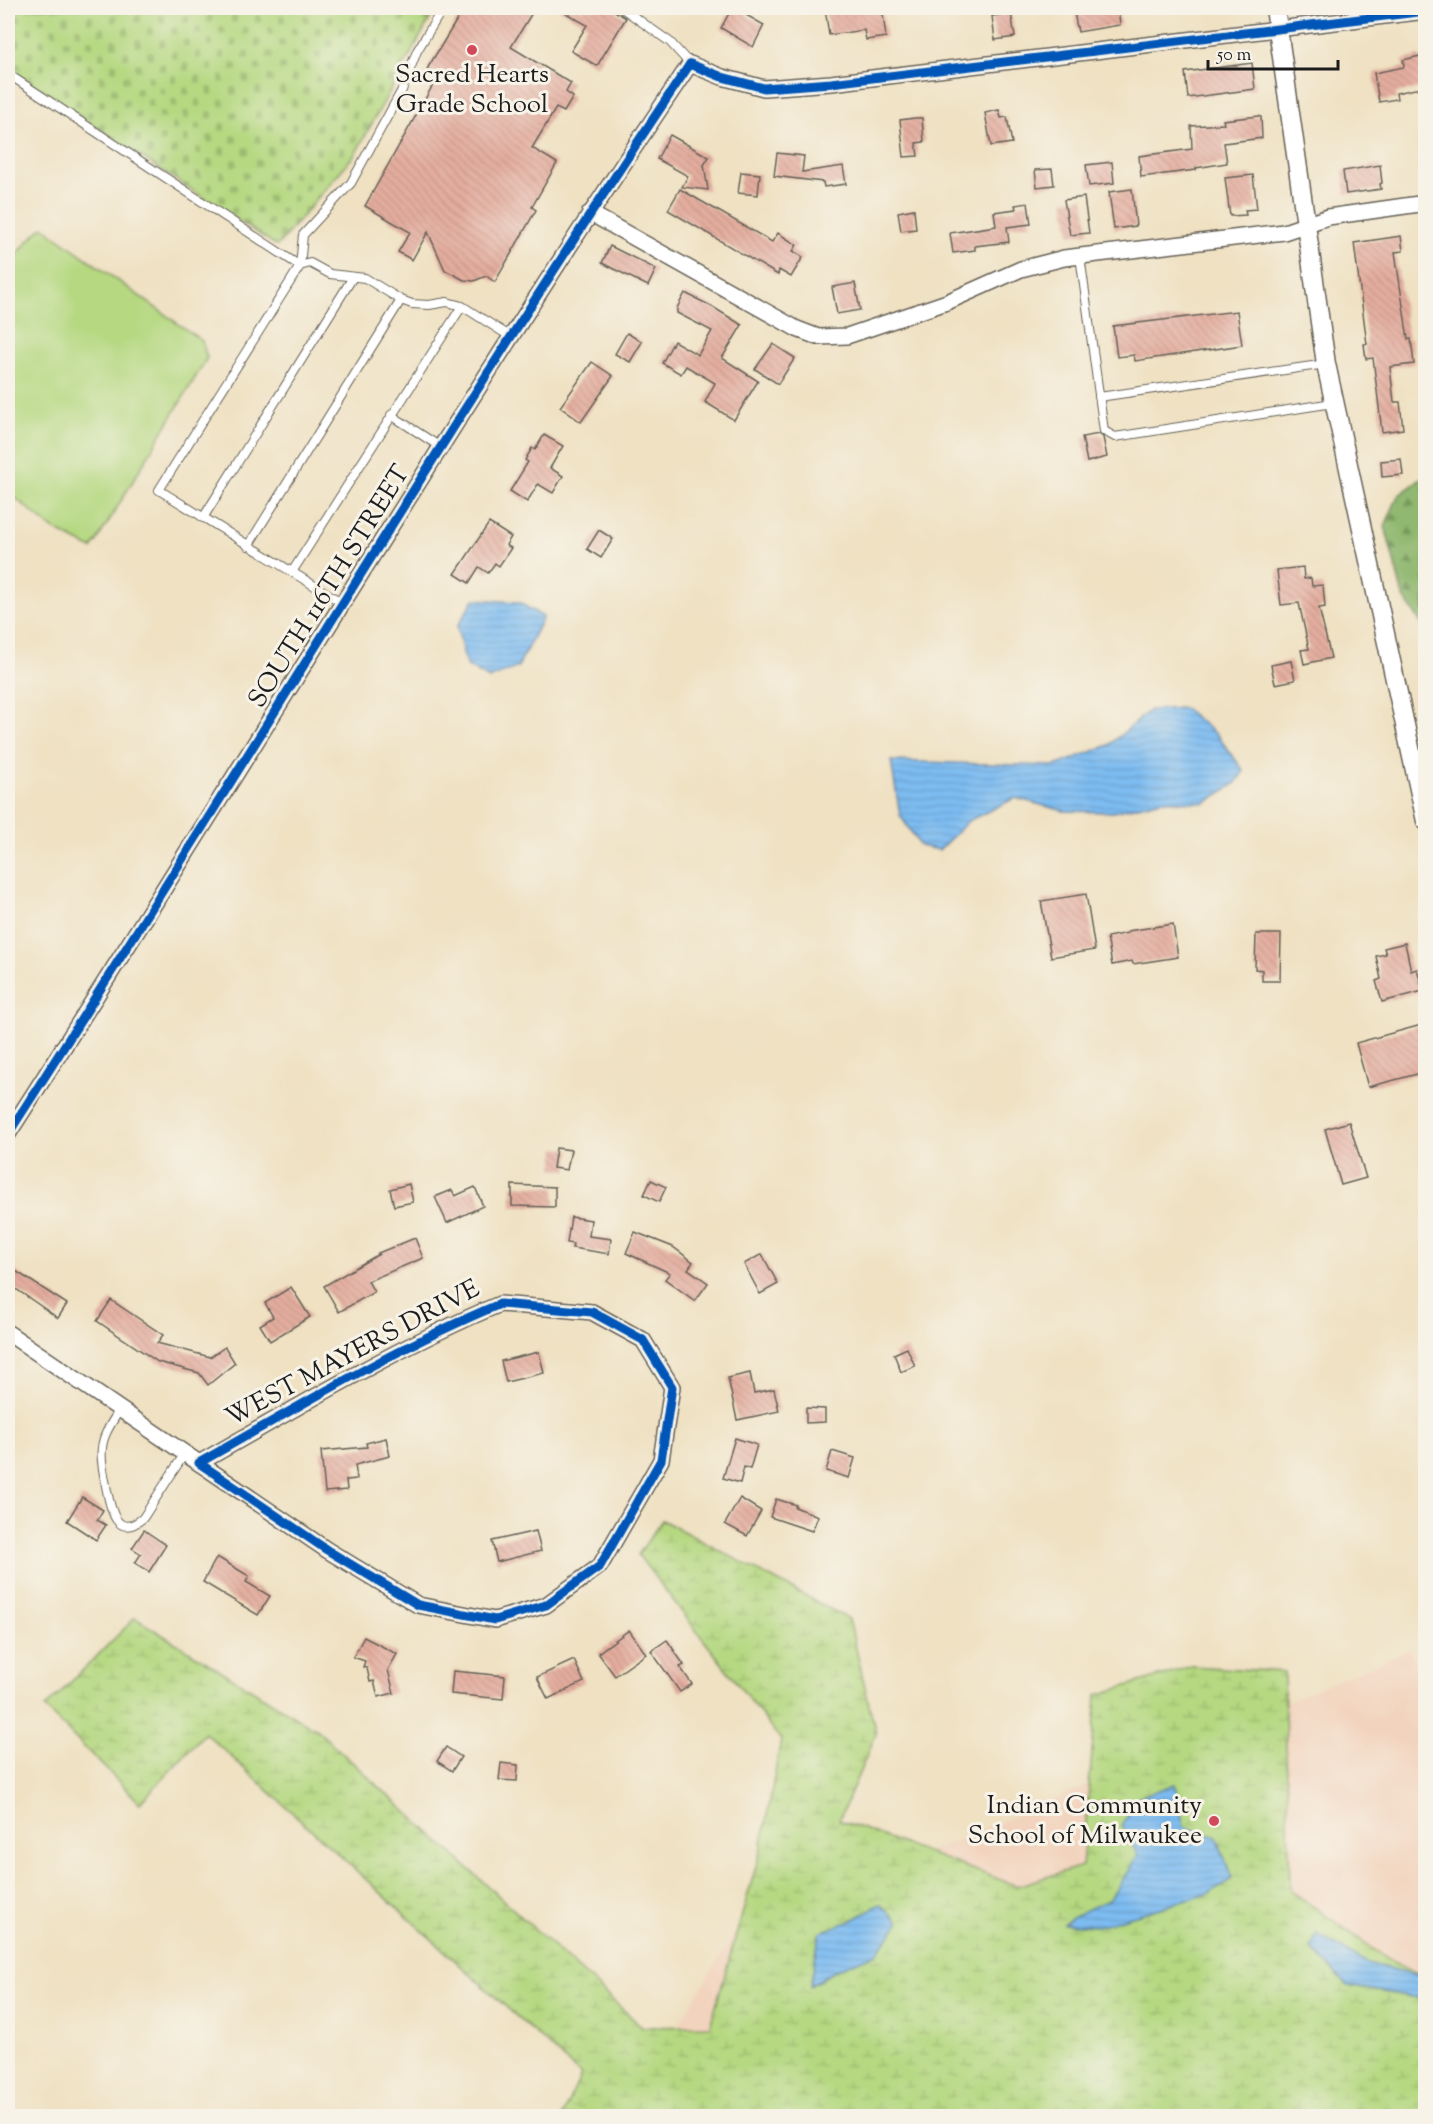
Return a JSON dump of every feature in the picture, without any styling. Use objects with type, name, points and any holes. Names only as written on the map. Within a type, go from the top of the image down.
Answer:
[{"type":"street","points":[[1275,8],[1333,403],[1425,821]]},
{"type":"street","points":[[690,64],[722,77],[764,88],[831,83],[1425,11]]},
{"type":"street","name":"SOUTH 116TH STREET","points":[[8,1134],[590,213],[690,64]]},
{"type":"street","points":[[590,213],[790,325],[818,337],[847,336],[892,322],[946,302],[1021,269],[1064,258],[1284,232],[1328,217],[1425,203]]},
{"type":"street","name":"WEST MAYERS DRIVE","points":[[8,1333],[185,1453],[199,1463],[327,1550],[418,1605],[495,1620],[546,1605],[600,1566],[661,1460],[672,1387],[643,1340],[592,1312],[500,1304],[452,1324],[370,1367],[199,1463]]},
{"type":"lane","points":[[344,604],[159,490],[300,266],[303,235],[351,183],[402,90],[417,51],[443,8]]},
{"type":"lane","points":[[622,8],[670,42],[690,64]]},
{"type":"lane","points":[[8,74],[300,266]]},
{"type":"lane","points":[[1080,256],[1104,431],[1115,437],[1333,403]]},
{"type":"lane","points":[[300,266],[310,262],[330,274],[365,278],[401,300],[412,304],[447,302],[462,306],[511,337]]},
{"type":"lane","points":[[203,518],[353,277]]},
{"type":"lane","points":[[248,546],[401,300]]},
{"type":"lane","points":[[292,572],[462,306]]},
{"type":"lane","points":[[1100,397],[1326,364]]},
{"type":"lane","points":[[391,415],[442,448]]},
{"type":"lane","points":[[120,1409],[105,1435],[101,1456],[110,1508],[115,1520],[121,1524],[136,1524],[143,1518],[185,1453]]},
{"type":"shaded area","name":"Indian Community School of Milwaukee","points":[[1411,1649],[1426,1708],[1425,2116],[622,2116],[734,1934]]},
{"type":"green space","points":[[8,8],[436,8],[355,154],[277,246],[8,69]]},
{"type":"green space","points":[[43,227],[202,341],[207,358],[92,549],[53,529],[8,492],[8,266]]},
{"type":"green space","points":[[1425,476],[1425,629],[1403,596],[1385,526],[1398,496]]},
{"type":"green space","name":"Indian Community School of Milwaukee","points":[[662,1520],[849,1619],[876,1734],[839,1820],[1017,1886],[1082,1866],[1097,1695],[1192,1666],[1284,1672],[1290,1890],[1389,1960],[1425,1978],[1425,2116],[562,2116],[581,2075],[205,1733],[140,1803],[45,1708],[135,1618],[317,1730],[642,2027],[710,2026],[761,1849],[781,1740],[638,1555]]},
{"type":"water","points":[[474,599],[519,602],[543,617],[518,667],[489,679],[466,665],[457,627]]},
{"type":"water","points":[[1184,708],[1217,735],[1244,771],[1235,784],[1205,803],[1162,800],[1113,812],[1064,811],[1015,798],[968,821],[939,850],[920,846],[900,815],[891,761],[1055,766],[1109,745],[1150,710]]},
{"type":"water","points":[[1175,1784],[1184,1827],[1217,1837],[1232,1879],[1208,1894],[1098,1926],[1064,1924],[1074,1916],[1110,1899],[1138,1856],[1122,1825],[1139,1797]]},
{"type":"water","points":[[880,1904],[900,1922],[877,1953],[834,1971],[810,1986],[820,1932],[851,1921]]},
{"type":"water","points":[[1317,1934],[1367,1963],[1425,1977],[1425,1999],[1348,1986],[1311,1948]]},
{"type":"building","points":[[464,8],[535,8],[511,47],[571,83],[566,92],[573,97],[564,112],[556,108],[532,148],[557,163],[532,207],[536,210],[495,282],[486,276],[474,281],[464,280],[445,270],[428,232],[412,260],[398,252],[410,232],[365,206],[438,76],[427,69]]},
{"type":"building","points":[[557,8],[610,8],[626,18],[597,66],[571,51],[587,25]]},
{"type":"building","points":[[732,8],[751,8],[746,15],[764,25],[753,47],[721,28]]},
{"type":"building","points":[[825,8],[849,8],[850,10],[882,8],[886,37],[866,40],[864,30],[829,35]]},
{"type":"building","points":[[1073,8],[1118,8],[1120,25],[1078,32]]},
{"type":"building","points":[[1011,13],[1015,37],[995,40],[992,16]]},
{"type":"building","points":[[1420,56],[1425,87],[1396,93],[1397,99],[1379,102],[1374,73],[1404,67],[1403,60]]},
{"type":"building","points":[[1252,63],[1255,89],[1188,98],[1185,72]]},
{"type":"building","points":[[999,110],[1001,118],[1007,117],[1012,143],[991,146],[985,113]]},
{"type":"building","points":[[1261,117],[1262,138],[1224,143],[1227,163],[1196,168],[1196,170],[1141,177],[1139,156],[1192,149],[1191,126],[1224,124],[1223,120]]},
{"type":"building","points":[[922,118],[924,142],[916,143],[918,156],[904,157],[900,120]]},
{"type":"building","points":[[670,135],[709,157],[704,165],[708,190],[682,187],[688,176],[657,159]]},
{"type":"building","points":[[777,153],[804,156],[802,172],[843,166],[846,184],[824,187],[823,182],[774,176]]},
{"type":"building","points":[[1112,162],[1114,183],[1089,186],[1086,165]]},
{"type":"building","points":[[1380,165],[1381,189],[1346,194],[1343,171]]},
{"type":"building","points":[[1052,169],[1054,185],[1037,187],[1035,170]]},
{"type":"building","points":[[741,172],[760,174],[758,195],[738,193]]},
{"type":"building","points":[[1253,175],[1257,209],[1245,210],[1246,215],[1230,216],[1225,178]]},
{"type":"building","points":[[680,189],[772,242],[778,233],[797,245],[793,251],[803,257],[791,277],[779,270],[778,275],[668,210]]},
{"type":"building","points":[[1132,189],[1136,226],[1114,229],[1109,192]]},
{"type":"building","points":[[1084,197],[1089,233],[1070,235],[1064,200]]},
{"type":"building","points":[[1028,203],[1031,224],[1007,227],[1009,242],[975,246],[975,250],[953,253],[950,233],[996,226],[994,212],[1016,209],[1015,205]]},
{"type":"building","points":[[914,209],[916,229],[901,231],[898,212]]},
{"type":"building","points":[[1401,236],[1403,251],[1395,252],[1414,364],[1390,367],[1394,402],[1400,402],[1403,429],[1382,432],[1373,358],[1366,359],[1364,344],[1367,344],[1354,243]]},
{"type":"building","points":[[610,246],[656,269],[648,286],[602,263]]},
{"type":"building","points":[[855,283],[860,310],[837,314],[832,287]]},
{"type":"building","points":[[685,293],[742,325],[722,358],[758,381],[734,420],[705,402],[715,383],[686,366],[681,374],[662,363],[674,341],[698,355],[712,331],[677,313],[677,308]]},
{"type":"building","points":[[1237,311],[1242,345],[1135,361],[1134,355],[1117,357],[1113,326]]},
{"type":"building","points":[[627,333],[642,342],[630,362],[615,354]]},
{"type":"building","points":[[773,344],[795,358],[778,384],[755,369]]},
{"type":"building","points":[[592,362],[613,376],[581,422],[560,407]]},
{"type":"building","points":[[1099,434],[1103,437],[1107,457],[1087,462],[1082,437]]},
{"type":"building","points":[[544,435],[563,446],[550,468],[563,476],[553,493],[538,484],[527,502],[510,491],[528,462],[525,460],[532,448],[535,450]]},
{"type":"building","points":[[1401,459],[1403,475],[1382,477],[1381,461]]},
{"type":"building","points":[[489,523],[511,537],[506,545],[511,548],[499,566],[495,563],[488,573],[479,567],[469,583],[455,574]]},
{"type":"building","points":[[599,530],[613,539],[601,558],[587,549]]},
{"type":"building","points":[[1303,567],[1304,579],[1311,578],[1312,586],[1323,585],[1325,607],[1319,608],[1331,658],[1304,664],[1301,650],[1309,649],[1299,603],[1281,605],[1277,570]]},
{"type":"building","points":[[1291,661],[1295,680],[1275,684],[1271,665]]},
{"type":"building","points":[[1086,894],[1095,950],[1051,957],[1041,901]]},
{"type":"building","points":[[1173,924],[1178,957],[1112,965],[1107,937],[1128,933],[1128,931]]},
{"type":"building","points":[[1256,934],[1281,934],[1280,981],[1262,981],[1262,970],[1255,969]]},
{"type":"building","points":[[1405,943],[1411,971],[1417,969],[1423,991],[1382,1002],[1376,981],[1381,979],[1376,956],[1386,954],[1384,948]]},
{"type":"building","points":[[1425,1024],[1425,1072],[1368,1087],[1356,1043]]},
{"type":"building","points":[[1349,1122],[1366,1178],[1341,1185],[1325,1129]]},
{"type":"building","points":[[556,1148],[571,1150],[567,1170],[553,1168]]},
{"type":"building","points":[[651,1180],[666,1187],[659,1202],[644,1195]]},
{"type":"building","points":[[409,1184],[413,1202],[394,1206],[390,1189]]},
{"type":"building","points":[[512,1185],[555,1187],[555,1207],[512,1206]]},
{"type":"building","points":[[475,1187],[483,1206],[447,1223],[435,1197],[452,1190],[455,1196]]},
{"type":"building","points":[[571,1217],[591,1220],[589,1236],[611,1239],[609,1254],[572,1248],[573,1244],[567,1243]]},
{"type":"building","points":[[635,1232],[673,1247],[693,1262],[688,1269],[708,1283],[695,1301],[665,1279],[670,1273],[626,1253]]},
{"type":"building","points":[[415,1238],[423,1258],[368,1281],[374,1292],[339,1312],[324,1286],[378,1253]]},
{"type":"building","points":[[762,1254],[778,1284],[760,1294],[744,1264]]},
{"type":"building","points":[[8,1266],[67,1304],[58,1318],[16,1289],[8,1302]]},
{"type":"building","points":[[291,1287],[310,1317],[270,1341],[260,1325],[273,1317],[265,1303]]},
{"type":"building","points":[[111,1300],[163,1335],[157,1343],[210,1357],[225,1347],[235,1363],[208,1385],[199,1373],[158,1362],[97,1321]]},
{"type":"building","points":[[907,1348],[915,1366],[901,1372],[894,1354]]},
{"type":"building","points":[[539,1352],[544,1373],[506,1382],[501,1361]]},
{"type":"building","points":[[750,1373],[754,1393],[774,1389],[779,1411],[737,1420],[728,1378]]},
{"type":"building","points":[[806,1408],[825,1409],[825,1422],[806,1423]]},
{"type":"building","points":[[386,1438],[390,1456],[355,1465],[357,1479],[346,1480],[347,1490],[325,1492],[321,1451],[367,1447],[366,1443]]},
{"type":"building","points":[[735,1438],[757,1445],[750,1469],[744,1467],[740,1483],[723,1478]]},
{"type":"building","points":[[832,1451],[855,1458],[849,1478],[826,1471]]},
{"type":"building","points":[[82,1497],[103,1510],[97,1520],[106,1525],[96,1540],[67,1521]]},
{"type":"building","points":[[740,1498],[761,1511],[747,1536],[725,1524]]},
{"type":"building","points":[[776,1499],[796,1505],[795,1507],[818,1516],[812,1531],[770,1517]]},
{"type":"building","points":[[144,1530],[166,1545],[149,1572],[135,1563],[141,1554],[132,1548]]},
{"type":"building","points":[[536,1531],[541,1551],[497,1562],[492,1541]]},
{"type":"building","points":[[217,1557],[249,1576],[246,1582],[270,1596],[258,1615],[203,1582]]},
{"type":"building","points":[[629,1630],[646,1654],[615,1676],[598,1653]]},
{"type":"building","points":[[364,1637],[397,1654],[388,1670],[394,1693],[378,1697],[374,1681],[370,1682],[367,1668],[363,1667],[365,1661],[353,1657]]},
{"type":"building","points":[[667,1640],[684,1665],[680,1667],[692,1684],[680,1692],[651,1651]]},
{"type":"building","points":[[574,1660],[584,1682],[548,1699],[537,1677]]},
{"type":"building","points":[[453,1671],[505,1676],[503,1699],[451,1694]]},
{"type":"building","points":[[446,1747],[461,1757],[452,1771],[437,1761]]},
{"type":"building","points":[[501,1763],[518,1765],[517,1781],[499,1780]]},
{"type":"cycle path","points":[[690,64],[722,77],[764,88],[831,83],[1426,11]]},
{"type":"cycle path","points":[[8,1134],[516,329],[690,64]]},
{"type":"cycle path","points":[[500,1304],[592,1312],[643,1340],[672,1387],[661,1460],[600,1566],[546,1605],[495,1620],[418,1605],[327,1550],[199,1463],[385,1359],[500,1304]]},
{"type":"place","name":"Sacred Hearts Grade School","points":[[472,50]]},
{"type":"place","name":"Indian Community School of Milwaukee","points":[[1214,1821]]}]
